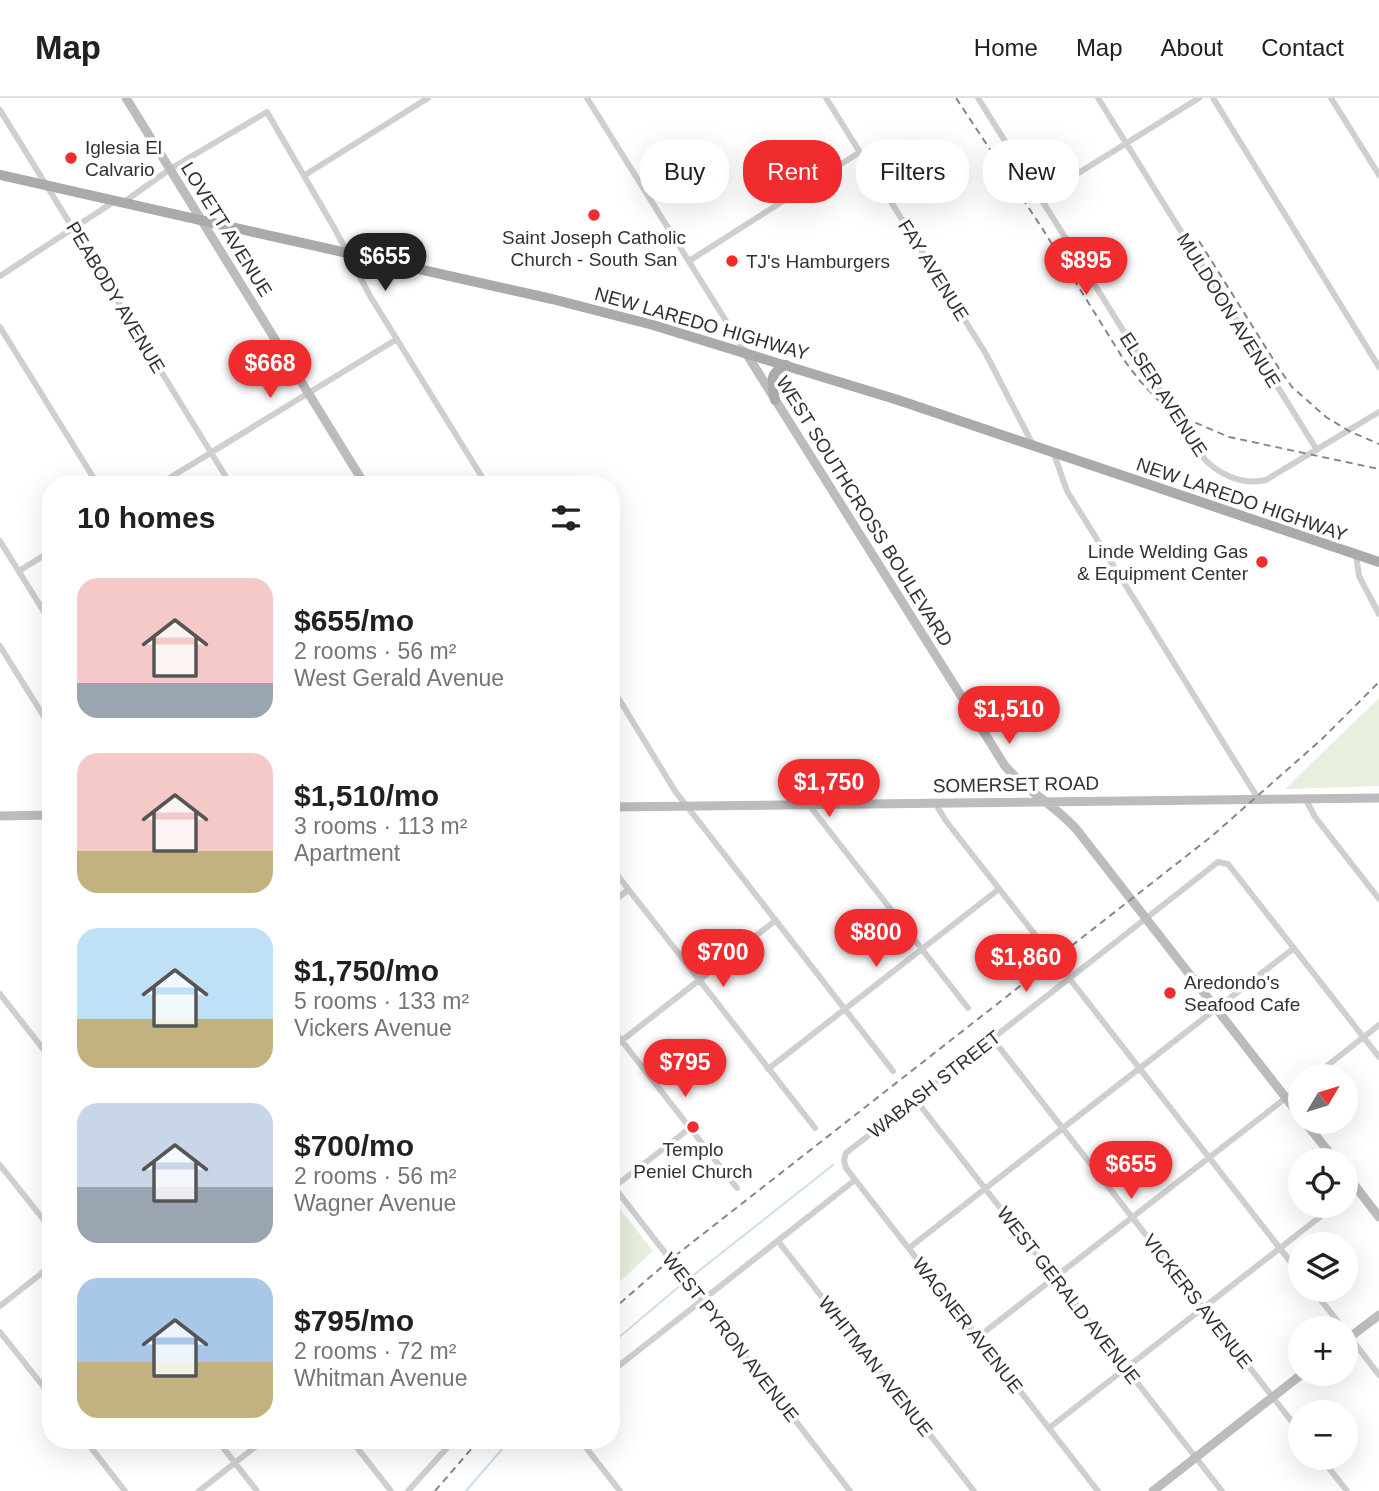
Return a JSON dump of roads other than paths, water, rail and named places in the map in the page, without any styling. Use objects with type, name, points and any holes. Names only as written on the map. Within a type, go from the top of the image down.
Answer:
[{"type":"main road","name":"LOVETT AVENUE","points":[[126,98],[359,476]]},
{"type":"main road","name":"NEW LAREDO HIGHWAY","points":[[0,175],[552,299],[653,325],[898,400],[1379,562]]},
{"type":"main road","name":"WEST SOUTHCROSS BOULEVARD","points":[[746,352],[995,752],[1012,775],[1048,801],[1077,830],[1288,1101]]},
{"type":"main road","points":[[775,400],[772,376],[786,365]]},
{"type":"main road","name":"SOMERSET ROAD","points":[[620,807],[1379,797]]},
{"type":"main road","points":[[0,816],[42,815]]},
{"type":"main road","points":[[1314,1134],[1326,1148]]},
{"type":"main road","points":[[1358,1189],[1379,1217]]},
{"type":"main road","points":[[1358,1328],[1379,1315]]},
{"type":"main road","points":[[1153,1491],[1288,1385]]},
{"type":"street","points":[[305,175],[428,98]]},
{"type":"street","name":"WEST SOUTHCROSS BOULEVARD","points":[[587,98],[746,352]]},
{"type":"street","name":"FAY AVENUE","points":[[826,98],[856,146]]},
{"type":"street","name":"ELSER AVENUE","points":[[978,98],[1004,140]]},
{"type":"street","name":"MULDOON AVENUE","points":[[1098,98],[1317,450]]},
{"type":"street","points":[[1079,173],[1199,98]]},
{"type":"street","points":[[1213,98],[1379,367]]},
{"type":"street","points":[[1331,98],[1379,175]]},
{"type":"street","name":"PEABODY AVENUE","points":[[0,110],[226,476]]},
{"type":"street","points":[[0,276],[170,169],[267,112],[397,338],[481,476]]},
{"type":"street","points":[[689,261],[856,155]]},
{"type":"street","name":"FAY AVENUE","points":[[892,203],[986,354],[1034,447]]},
{"type":"street","name":"ELSER AVENUE","points":[[1044,203],[1201,455],[1233,478],[1259,482],[1278,475],[1317,450]]},
{"type":"street","points":[[0,327],[92,476]]},
{"type":"street","points":[[172,476],[397,338]]},
{"type":"street","points":[[1317,450],[1379,412]]},
{"type":"street","points":[[1054,454],[1067,491],[1259,800]]},
{"type":"street","points":[[0,541],[42,608]]},
{"type":"street","points":[[1356,555],[1359,576],[1379,614]]},
{"type":"street","points":[[19,571],[42,557]]},
{"type":"street","points":[[0,646],[42,714]]},
{"type":"street","points":[[620,701],[687,806],[893,1071]]},
{"type":"street","points":[[1305,798],[1315,817],[1379,899]]},
{"type":"street","points":[[935,803],[946,821],[1044,946]]},
{"type":"street","points":[[809,804],[968,1008]]},
{"type":"street","name":"WABASH STREET","points":[[844,1156],[1215,864],[1225,863],[1294,948]]},
{"type":"street","points":[[620,879],[815,1128]]},
{"type":"street","points":[[768,1069],[999,889]]},
{"type":"street","points":[[620,896],[628,890]]},
{"type":"street","points":[[737,1188],[621,1041],[776,920]]},
{"type":"street","points":[[909,1248],[1294,948],[1379,1057]]},
{"type":"street","points":[[1069,978],[1288,1258]]},
{"type":"street","points":[[0,994],[42,1048]]},
{"type":"street","points":[[1329,1064],[1379,1026]]},
{"type":"street","name":"VICKERS AVENUE","points":[[992,1038],[1288,1416]]},
{"type":"street","points":[[978,1337],[1286,1098]]},
{"type":"street","name":"WEST GERALD AVENUE","points":[[915,1099],[1222,1491]]},
{"type":"street","points":[[620,1179],[690,1128]]},
{"type":"street","name":"WAGNER AVENUE","points":[[844,1156],[846,1168],[1098,1491]]},
{"type":"street","points":[[0,1165],[42,1218]]},
{"type":"street","points":[[620,1365],[856,1180]]},
{"type":"street","name":"WEST PYRON AVENUE","points":[[620,1195],[850,1491]]},
{"type":"street","points":[[1048,1428],[1319,1218]]},
{"type":"street","name":"WHITMAN AVENUE","points":[[778,1241],[974,1491]]},
{"type":"street","points":[[0,1306],[42,1273]]},
{"type":"street","points":[[1321,1302],[1332,1316]]},
{"type":"street","points":[[0,1332],[42,1385]]},
{"type":"street","points":[[1358,1350],[1379,1375]]},
{"type":"street","points":[[92,1449],[125,1491]]},
{"type":"street","points":[[224,1449],[257,1491]]},
{"type":"street","points":[[200,1491],[253,1449]]},
{"type":"street","points":[[358,1449],[391,1491]]},
{"type":"street","points":[[408,1491],[446,1449]]},
{"type":"street","points":[[587,1449],[620,1491]]},
{"type":"street","points":[[1330,1470],[1346,1491]]},
{"type":"waterway","points":[[691,1277],[833,1165]]},
{"type":"waterway","points":[[620,1336],[682,1284]]},
{"type":"waterway","points":[[466,1491],[502,1449]]},
{"type":"railway","points":[[956,98],[1042,228],[1124,360],[1159,401],[1175,414],[1229,437],[1379,469]]},
{"type":"railway","points":[[1199,241],[1292,387],[1326,417],[1379,444]]},
{"type":"railway","points":[[620,1303],[671,1259],[1212,836],[1322,739],[1379,682]]},
{"type":"railway","points":[[435,1491],[471,1449]]},
{"type":"place","name":"Iglesia El Calvario","points":[[71,158]]},
{"type":"place","name":"Saint Joseph Catholic Church - South San","points":[[594,215]]},
{"type":"place","name":"TJ's Hamburgers","points":[[732,261]]},
{"type":"place","name":"Linde Welding Gas & Equipment Center","points":[[1262,562]]},
{"type":"place","name":"Aredondo's Seafood Cafe","points":[[1170,993]]},
{"type":"place","name":"Templo Peniel Church","points":[[693,1127]]}]
